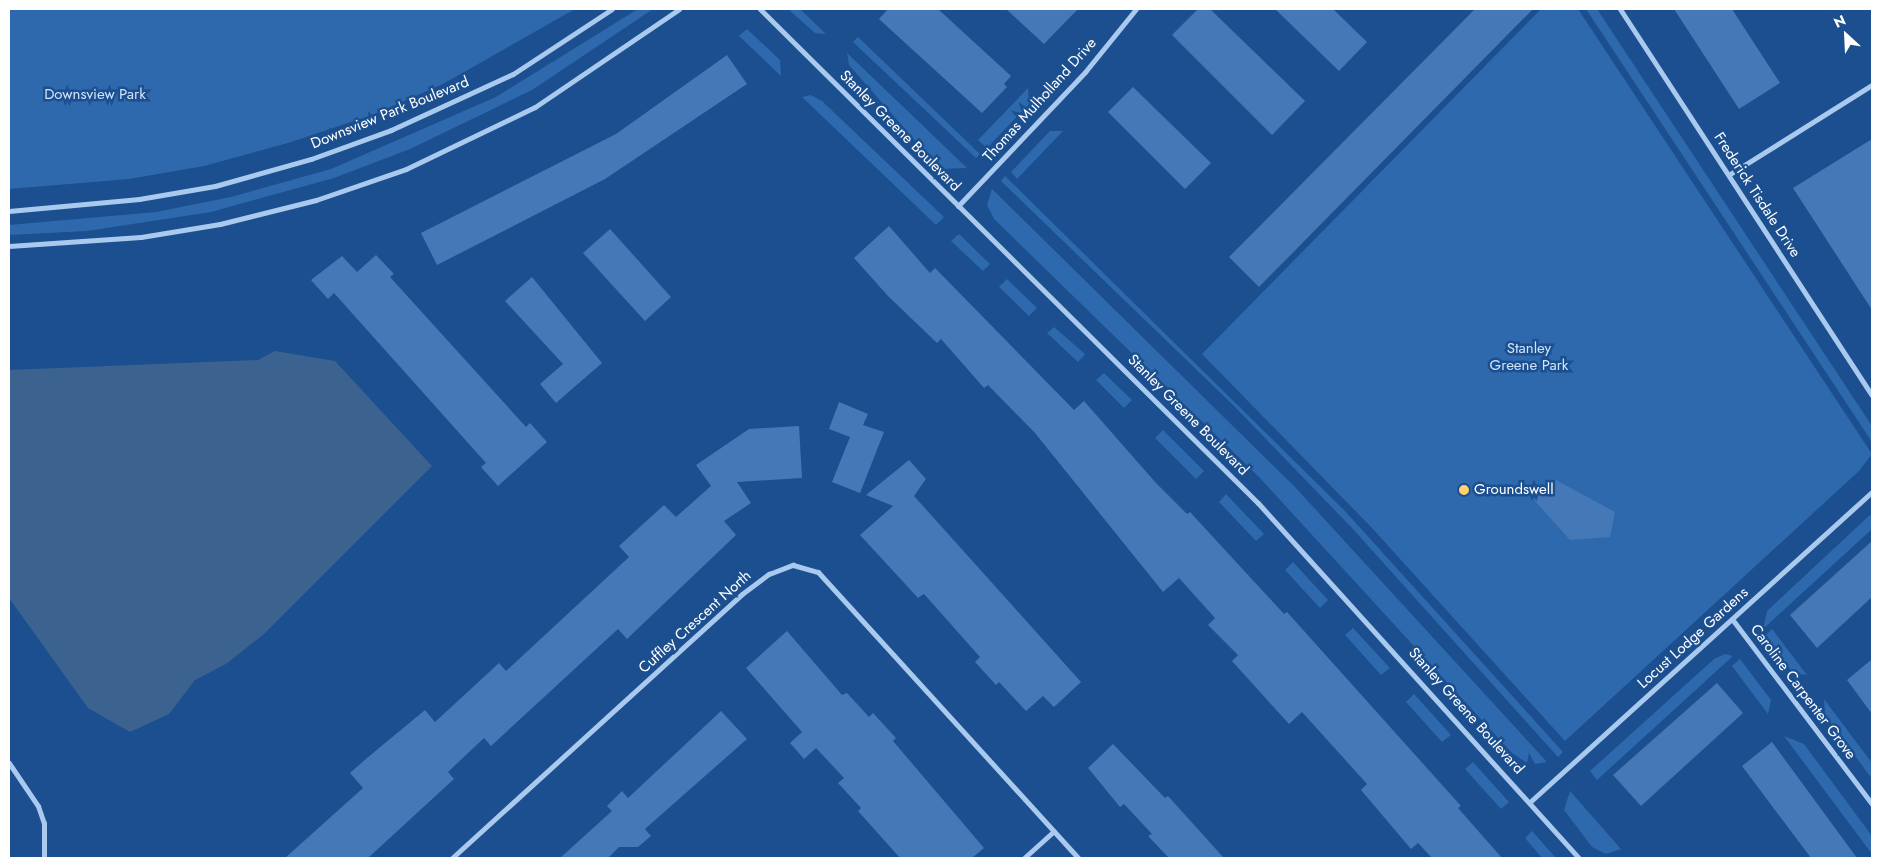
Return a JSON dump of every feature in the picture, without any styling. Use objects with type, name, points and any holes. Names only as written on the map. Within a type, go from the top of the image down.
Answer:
[{"type":"street","name":"Downsview Park Boulevard","points":[[9,211],[186,191],[311,159],[391,130],[513,74],[612,9]]},
{"type":"street","points":[[9,246],[141,237],[220,224],[316,200],[406,169],[535,107],[679,9]]},
{"type":"street","name":"Stanley Greene Boulevard","points":[[760,9],[1258,502],[1531,802],[1579,858]]},
{"type":"street","name":"Thomas Mulholland Drive","points":[[958,206],[1085,72],[1136,9]]},
{"type":"street","name":"Frederick Tisdale Drive","points":[[1620,9],[1730,174],[1872,395]]},
{"type":"street","points":[[1730,174],[1872,84]]},
{"type":"street","name":"Locust Lodge Gardens","points":[[1531,802],[1872,492]]},
{"type":"street","name":"Cuffley Crescent North","points":[[452,858],[742,594],[768,574],[793,565],[818,572],[1078,858]]},
{"type":"street","name":"Caroline Carpenter Grove","points":[[1732,619],[1872,804]]},
{"type":"street","points":[[9,763],[38,806],[44,822],[44,858]]},
{"type":"street","points":[[1024,858],[1054,831]]},
{"type":"green space","name":"Downsview Park","points":[[9,9],[575,9],[443,84],[372,115],[288,143],[204,166],[129,179],[9,189]]},
{"type":"green space","points":[[638,9],[653,9],[532,90],[410,149],[334,178],[211,212],[87,231],[9,235],[9,225],[156,212],[231,197],[331,169],[496,97]]},
{"type":"green space","points":[[788,9],[800,9],[826,34],[815,33]]},
{"type":"green space","name":"Stanley Greene Park","points":[[1541,9],[1578,9],[1872,454],[1859,471],[1565,741],[1372,528],[1202,354]]},
{"type":"green space","points":[[1586,9],[1597,9],[1872,426],[1872,442]]},
{"type":"green space","points":[[747,29],[780,60],[781,76],[739,36]]},
{"type":"green space","points":[[858,37],[980,154],[976,158],[853,42]]},
{"type":"green space","points":[[847,53],[967,168],[940,169],[849,65]]},
{"type":"green space","points":[[1028,88],[1029,104],[987,148],[978,140]]},
{"type":"green space","points":[[811,95],[822,101],[944,217],[936,225],[802,97]]},
{"type":"green space","points":[[1050,131],[1063,131],[1017,179],[1011,172]]},
{"type":"green space","points":[[1005,176],[1344,510],[1563,752],[1558,757],[1352,528],[1233,405],[1001,181]]},
{"type":"green space","points":[[992,189],[1295,487],[1547,762],[1535,764],[1529,753],[1527,763],[1512,753],[1259,477],[994,219],[987,205]]},
{"type":"green space","points":[[959,234],[990,264],[983,271],[951,241]]},
{"type":"green space","points":[[1007,279],[1037,308],[1029,316],[999,287]]},
{"type":"green space","points":[[1054,327],[1085,354],[1078,362],[1047,333]]},
{"type":"green space","points":[[1104,373],[1132,400],[1124,408],[1096,380]]},
{"type":"green space","points":[[1163,430],[1204,471],[1196,479],[1155,438]]},
{"type":"green space","points":[[1226,494],[1264,534],[1256,541],[1219,502]]},
{"type":"green space","points":[[1872,513],[1872,529],[1763,629],[1767,611]]},
{"type":"green space","points":[[1293,562],[1328,600],[1320,608],[1285,570]]},
{"type":"green space","points":[[1353,628],[1390,668],[1381,675],[1345,635]]},
{"type":"green space","points":[[1772,629],[1807,675],[1793,673],[1765,636]]},
{"type":"green space","points":[[1725,654],[1733,656],[1597,780],[1590,771],[1714,659]]},
{"type":"green space","points":[[1740,659],[1771,700],[1768,714],[1732,666]]},
{"type":"green space","points":[[1414,694],[1451,735],[1442,742],[1406,702]]},
{"type":"green space","points":[[1824,699],[1872,763],[1872,779],[1825,715]]},
{"type":"green space","points":[[1784,736],[1804,744],[1872,836],[1872,854]]},
{"type":"green space","points":[[1473,762],[1509,802],[1501,809],[1465,769]]},
{"type":"green space","points":[[1570,791],[1621,849],[1606,854],[1592,847],[1564,810]]},
{"type":"green space","points":[[1532,831],[1556,858],[1542,858],[1525,838]]},
{"type":"shaded area","points":[[275,351],[335,361],[432,466],[264,634],[226,664],[195,680],[169,714],[130,732],[88,708],[9,598],[9,370],[258,360]]},
{"type":"building","points":[[888,9],[938,9],[1011,76],[1004,84],[1007,87],[982,113],[879,19]]},
{"type":"building","points":[[1006,9],[1078,9],[1044,44]]},
{"type":"building","points":[[1198,9],[1210,9],[1305,101],[1272,135],[1172,35]]},
{"type":"building","points":[[1275,9],[1333,9],[1367,42],[1339,71]]},
{"type":"building","points":[[1475,9],[1533,9],[1259,287],[1229,257]]},
{"type":"building","points":[[1674,9],[1732,9],[1780,83],[1739,109]]},
{"type":"building","points":[[727,55],[747,84],[605,179],[437,265],[421,233],[616,134]]},
{"type":"building","points":[[1133,87],[1211,163],[1185,189],[1108,112]]},
{"type":"building","points":[[1872,139],[1872,310],[1793,188]]},
{"type":"building","points":[[889,226],[930,273],[935,268],[1074,410],[1084,401],[1156,483],[1187,514],[1190,512],[1284,614],[1287,612],[1461,806],[1458,808],[1502,858],[1432,858],[1418,843],[1411,849],[1361,790],[1367,784],[1302,712],[1289,724],[1232,661],[1238,655],[1208,625],[1215,618],[1179,578],[1163,592],[1035,433],[988,385],[984,388],[941,339],[937,343],[888,296],[854,258]]},
{"type":"building","points":[[610,229],[671,297],[645,321],[583,253]]},
{"type":"building","points":[[376,255],[394,274],[390,277],[526,427],[530,423],[547,442],[498,486],[481,467],[486,463],[334,293],[328,299],[311,280],[342,256],[357,272]]},
{"type":"building","points":[[532,277],[602,363],[556,403],[540,384],[563,364],[505,301]]},
{"type":"building","points":[[839,402],[868,414],[863,425],[884,432],[860,493],[832,482],[850,437],[829,429]]},
{"type":"building","points":[[799,426],[802,478],[737,482],[751,503],[724,521],[736,535],[627,639],[618,629],[491,746],[484,738],[448,772],[454,779],[368,858],[285,858],[363,788],[350,773],[367,758],[425,710],[435,722],[499,663],[506,671],[629,557],[619,546],[664,505],[676,517],[711,486],[696,465],[749,429]]},
{"type":"building","points":[[909,460],[926,479],[914,496],[1081,682],[1054,707],[1043,696],[1026,711],[999,682],[996,685],[975,662],[980,657],[924,594],[918,598],[860,535],[893,506],[866,495]]},
{"type":"building","points":[[1554,479],[1615,512],[1610,537],[1570,540],[1534,500]]},
{"type":"building","points":[[1872,541],[1872,597],[1817,648],[1790,615]]},
{"type":"building","points":[[787,631],[842,695],[847,693],[869,717],[873,713],[896,738],[893,741],[984,848],[972,858],[900,858],[858,811],[861,808],[838,783],[844,778],[816,748],[804,759],[790,743],[802,732],[746,668]]},
{"type":"building","points":[[1872,659],[1872,714],[1847,680]]},
{"type":"building","points":[[1717,683],[1743,713],[1641,806],[1613,775]]},
{"type":"building","points":[[721,711],[747,739],[645,829],[651,836],[638,847],[619,847],[608,858],[560,858],[612,811],[607,806],[622,791],[628,798]]},
{"type":"building","points":[[1772,742],[1857,858],[1811,858],[1742,766]]},
{"type":"building","points":[[1113,744],[1165,798],[1168,796],[1224,858],[1169,858],[1148,836],[1152,834],[1124,804],[1120,807],[1088,768]]},
{"type":"place","name":"Groundswell","points":[[1464,490]]}]
